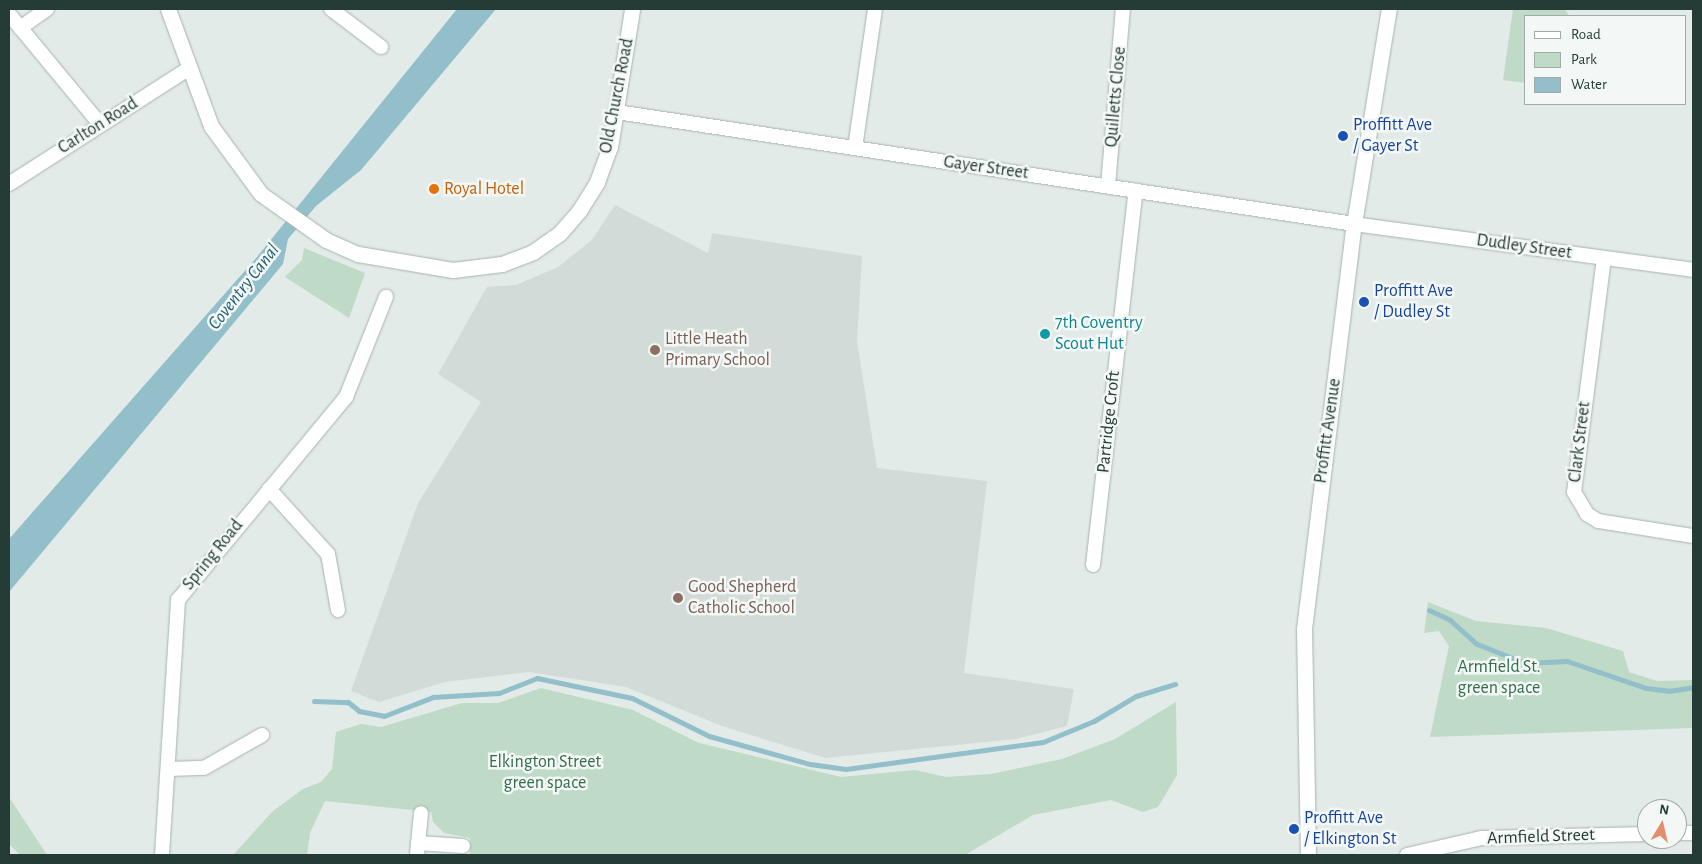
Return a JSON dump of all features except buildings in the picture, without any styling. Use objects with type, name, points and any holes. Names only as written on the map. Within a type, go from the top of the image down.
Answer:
[{"type":"street","points":[[20,28],[46,9]]},
{"type":"street","name":"Old Church Road","points":[[168,9],[188,69],[211,126],[244,173],[290,218],[326,240],[380,261],[453,270],[502,264],[533,252],[559,234],[597,182],[616,112],[632,9]]},
{"type":"street","points":[[332,9],[382,47]]},
{"type":"street","points":[[855,148],[875,9]]},
{"type":"street","name":"Quilletts Close","points":[[1108,186],[1123,9]]},
{"type":"street","name":"Proffitt Avenue","points":[[1308,855],[1304,629],[1354,224],[1389,9]]},
{"type":"street","points":[[9,14],[100,124]]},
{"type":"street","name":"Carlton Road","points":[[9,184],[188,69]]},
{"type":"street","name":"Gayer Street","points":[[616,112],[1354,224]]},
{"type":"street","name":"Partridge Croft","points":[[1094,565],[1136,190]]},
{"type":"street","name":"Dudley Street","points":[[1354,224],[1693,270]]},
{"type":"street","name":"Clark Street","points":[[1604,258],[1574,492],[1586,514],[1598,521],[1693,536]]},
{"type":"street","name":"Spring Road","points":[[162,855],[169,769],[173,625],[178,600],[346,397],[386,297]]},
{"type":"street","points":[[269,489],[328,554],[338,610]]},
{"type":"street","points":[[169,769],[204,768],[262,735]]},
{"type":"street","points":[[421,813],[418,849],[463,846]]},
{"type":"street","name":"Armfield Street","points":[[1407,855],[1482,838],[1637,834]]},
{"type":"shaded area","name":"Good Shepherd Catholic School","points":[[615,205],[708,253],[712,233],[862,256],[857,341],[877,468],[987,481],[964,673],[1074,689],[1067,726],[1016,739],[825,758],[722,726],[626,687],[529,672],[445,682],[379,702],[351,691],[418,503],[481,402],[438,374],[487,287],[516,285],[558,267],[592,240]]},
{"type":"green space","points":[[1513,9],[1565,9],[1568,15],[1524,15],[1524,83],[1503,80]]},
{"type":"green space","points":[[304,248],[365,273],[349,318],[285,277],[302,260]]},
{"type":"green space","name":"Armfield St. green space","points":[[1428,602],[1476,621],[1546,628],[1623,651],[1629,672],[1657,681],[1693,680],[1693,728],[1430,737],[1449,646],[1439,631],[1424,633]]},
{"type":"green space","name":"Elkington Street green space","points":[[541,688],[633,710],[699,743],[841,777],[915,770],[946,777],[991,774],[1062,759],[1115,739],[1176,702],[1177,775],[1158,807],[1143,812],[1111,800],[1033,815],[965,855],[470,855],[470,838],[444,833],[433,822],[431,812],[325,801],[310,833],[307,855],[233,855],[273,811],[303,789],[321,782],[332,769],[336,732],[361,724],[381,727],[462,703],[498,703]]},
{"type":"green space","points":[[9,797],[47,855],[20,855],[9,844]]},
{"type":"water","name":"Coventry Canal","points":[[457,9],[496,9],[361,170],[316,206],[288,239],[283,264],[9,592],[9,539],[257,257]]},
{"type":"waterway","points":[[1429,610],[1450,620],[1477,644],[1525,663],[1567,661],[1646,688],[1669,691],[1693,687]]},
{"type":"waterway","points":[[314,701],[348,702],[359,711],[384,716],[433,697],[499,693],[537,678],[632,698],[709,736],[810,764],[846,769],[1043,742],[1094,721],[1136,696],[1175,684]]},
{"type":"place","name":"Proffitt Ave / Gayer St","points":[[1343,136]]},
{"type":"place","name":"Royal Hotel","points":[[434,189]]},
{"type":"place","name":"Proffitt Ave / Dudley St","points":[[1364,302]]},
{"type":"place","name":"7th Coventry Scout Hut","points":[[1045,334]]},
{"type":"place","name":"Little Heath Primary School","points":[[655,350]]},
{"type":"place","name":"Good Shepherd Catholic School","points":[[678,598]]},
{"type":"place","name":"Proffitt Ave / Elkington St","points":[[1294,829]]}]
